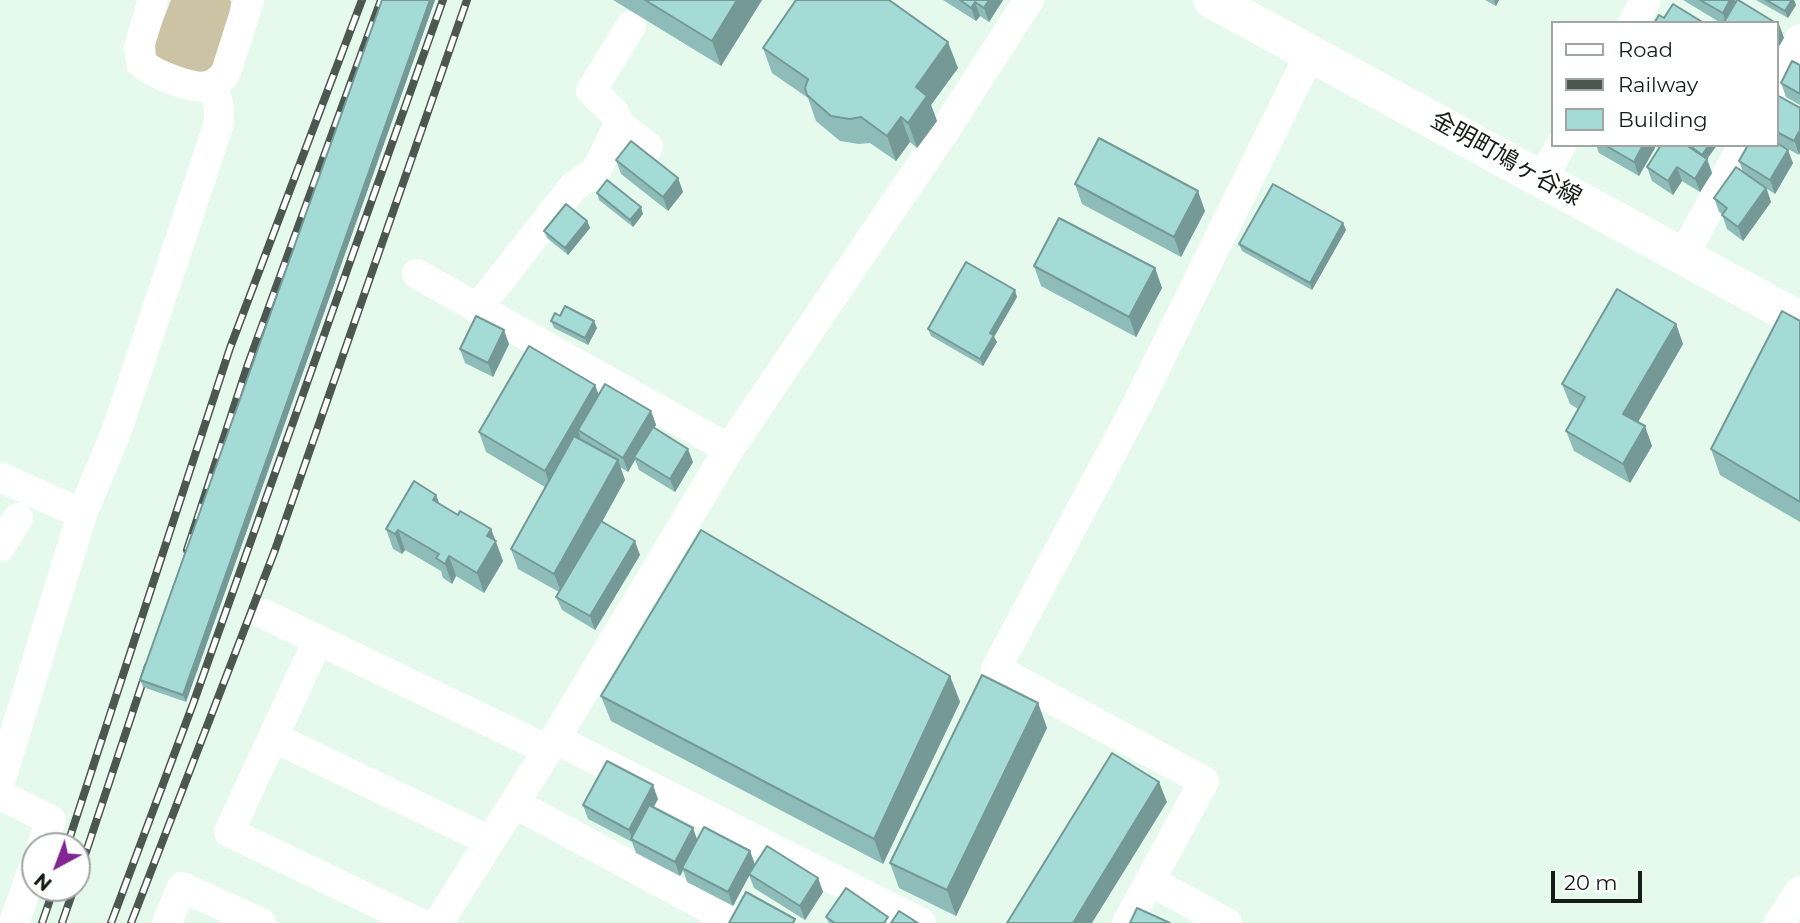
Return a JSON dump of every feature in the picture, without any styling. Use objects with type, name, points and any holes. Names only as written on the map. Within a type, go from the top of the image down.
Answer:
[{"type":"main road","name":"金明町鳩ヶ谷線","points":[[1212,0],[1800,320]]},
{"type":"street","points":[[148,1],[139,47],[141,63],[155,73],[198,86],[214,84],[226,72],[249,0]]},
{"type":"street","points":[[438,923],[552,745],[729,449],[943,133],[1029,0]]},
{"type":"street","points":[[1634,21],[1646,0]]},
{"type":"street","points":[[631,26],[591,91],[614,112],[619,124],[648,147]]},
{"type":"street","points":[[1779,78],[1800,39]]},
{"type":"street","points":[[1128,923],[1204,780],[996,669],[1137,405],[1311,52]]},
{"type":"street","points":[[0,782],[82,514],[117,430],[219,123],[214,84]]},
{"type":"street","points":[[477,309],[573,187],[596,171],[619,124]]},
{"type":"street","points":[[1542,179],[1561,147]]},
{"type":"street","points":[[1683,256],[1742,147]]},
{"type":"street","points":[[418,274],[729,449]]},
{"type":"street","points":[[0,477],[82,514]]},
{"type":"street","points":[[0,547],[18,519]]},
{"type":"street","points":[[264,614],[552,745],[921,923]]},
{"type":"street","points":[[318,640],[229,832],[419,923]]},
{"type":"street","points":[[273,737],[491,841]]},
{"type":"street","points":[[0,795],[51,820],[46,832]]},
{"type":"street","points":[[514,803],[727,918],[724,923]]},
{"type":"street","points":[[1150,881],[1227,923]]},
{"type":"street","points":[[167,923],[182,887],[261,923]]},
{"type":"street","points":[[1779,923],[1800,891]]},
{"type":"street","points":[[14,923],[21,902]]},
{"type":"shaded area","points":[[171,0],[231,2],[215,61],[203,72],[179,71],[156,57],[155,41]]},
{"type":"building","points":[[382,0],[430,0],[183,695],[140,680]]},
{"type":"building","points":[[645,0],[737,0],[712,41]]},
{"type":"building","points":[[796,0],[889,0],[948,42],[916,87],[927,96],[908,123],[901,117],[887,136],[861,117],[850,119],[831,116],[807,95],[805,88],[808,79],[763,48]]},
{"type":"building","points":[[960,0],[989,0],[984,8],[975,2],[971,8]]},
{"type":"building","points":[[1700,0],[1730,0],[1723,13]]},
{"type":"building","points":[[1737,0],[1773,21],[1725,21]]},
{"type":"building","points":[[1766,0],[1792,0],[1785,11]]},
{"type":"building","points":[[1673,4],[1701,21],[1655,21],[1659,15],[1664,18]]},
{"type":"building","points":[[1792,61],[1800,65],[1800,94],[1781,83]]},
{"type":"building","points":[[1779,96],[1800,108],[1800,130],[1794,141],[1779,133]]},
{"type":"building","points":[[1099,138],[1198,191],[1174,237],[1075,184]]},
{"type":"building","points":[[631,141],[678,178],[663,197],[616,160]]},
{"type":"building","points":[[1779,144],[1788,150],[1770,180],[1739,161],[1747,147],[1779,147]]},
{"type":"building","points":[[1608,147],[1642,147],[1634,162]]},
{"type":"building","points":[[1660,147],[1689,147],[1707,159],[1695,179],[1677,167],[1668,181],[1647,167]]},
{"type":"building","points":[[1692,147],[1708,147],[1702,155]]},
{"type":"building","points":[[1736,167],[1766,188],[1738,227],[1722,215],[1727,208],[1714,198]]},
{"type":"building","points":[[607,180],[641,207],[630,220],[597,193]]},
{"type":"building","points":[[1273,184],[1343,223],[1310,283],[1239,244]]},
{"type":"building","points":[[566,204],[587,221],[565,248],[544,231]]},
{"type":"building","points":[[1059,218],[1155,268],[1129,317],[1034,266]]},
{"type":"building","points":[[966,262],[1015,290],[990,333],[994,335],[980,359],[928,329]]},
{"type":"building","points":[[1617,289],[1676,324],[1623,414],[1645,426],[1623,464],[1566,431],[1585,397],[1562,384]]},
{"type":"building","points":[[565,306],[594,321],[585,338],[551,321],[555,313],[560,316]]},
{"type":"building","points":[[1782,311],[1800,321],[1800,502],[1711,449]]},
{"type":"building","points":[[476,316],[504,330],[488,363],[460,349]]},
{"type":"building","points":[[529,346],[595,385],[545,471],[479,432]]},
{"type":"building","points":[[605,384],[651,411],[623,458],[578,430]]},
{"type":"building","points":[[653,427],[688,449],[670,479],[634,457]]},
{"type":"building","points":[[574,436],[618,460],[554,574],[511,549]]},
{"type":"building","points":[[414,481],[436,495],[433,500],[458,515],[460,511],[491,529],[487,536],[496,541],[477,573],[449,556],[445,564],[436,558],[439,554],[398,530],[395,534],[386,529]]},
{"type":"building","points":[[601,521],[635,541],[590,616],[556,597]]},
{"type":"building","points":[[701,530],[950,676],[874,839],[601,696]]},
{"type":"building","points":[[982,675],[1038,703],[947,890],[890,863]]},
{"type":"building","points":[[1112,753],[1159,782],[1073,923],[1007,923]]},
{"type":"building","points":[[607,761],[653,785],[629,830],[583,805]]},
{"type":"building","points":[[649,805],[693,828],[675,862],[631,839]]},
{"type":"building","points":[[704,827],[750,851],[728,892],[682,868]]},
{"type":"building","points":[[767,846],[818,878],[800,906],[749,874]]},
{"type":"building","points":[[846,888],[888,917],[884,923],[835,923],[826,917]]},
{"type":"building","points":[[746,892],[795,919],[793,923],[729,923]]},
{"type":"building","points":[[1137,908],[1170,923],[1130,923]]},
{"type":"building","points":[[899,911],[918,923],[891,923]]},
{"type":"railway","points":[[72,832],[230,348],[362,0]]},
{"type":"railway","points":[[187,550],[248,364],[381,0]]},
{"type":"railway","points":[[111,923],[193,704],[443,0]]},
{"type":"railway","points":[[131,923],[275,550],[467,0]]},
{"type":"railway","points":[[91,837],[148,666]]},
{"type":"railway","points":[[42,923],[49,902]]},
{"type":"railway","points":[[62,923],[69,902]]}]
